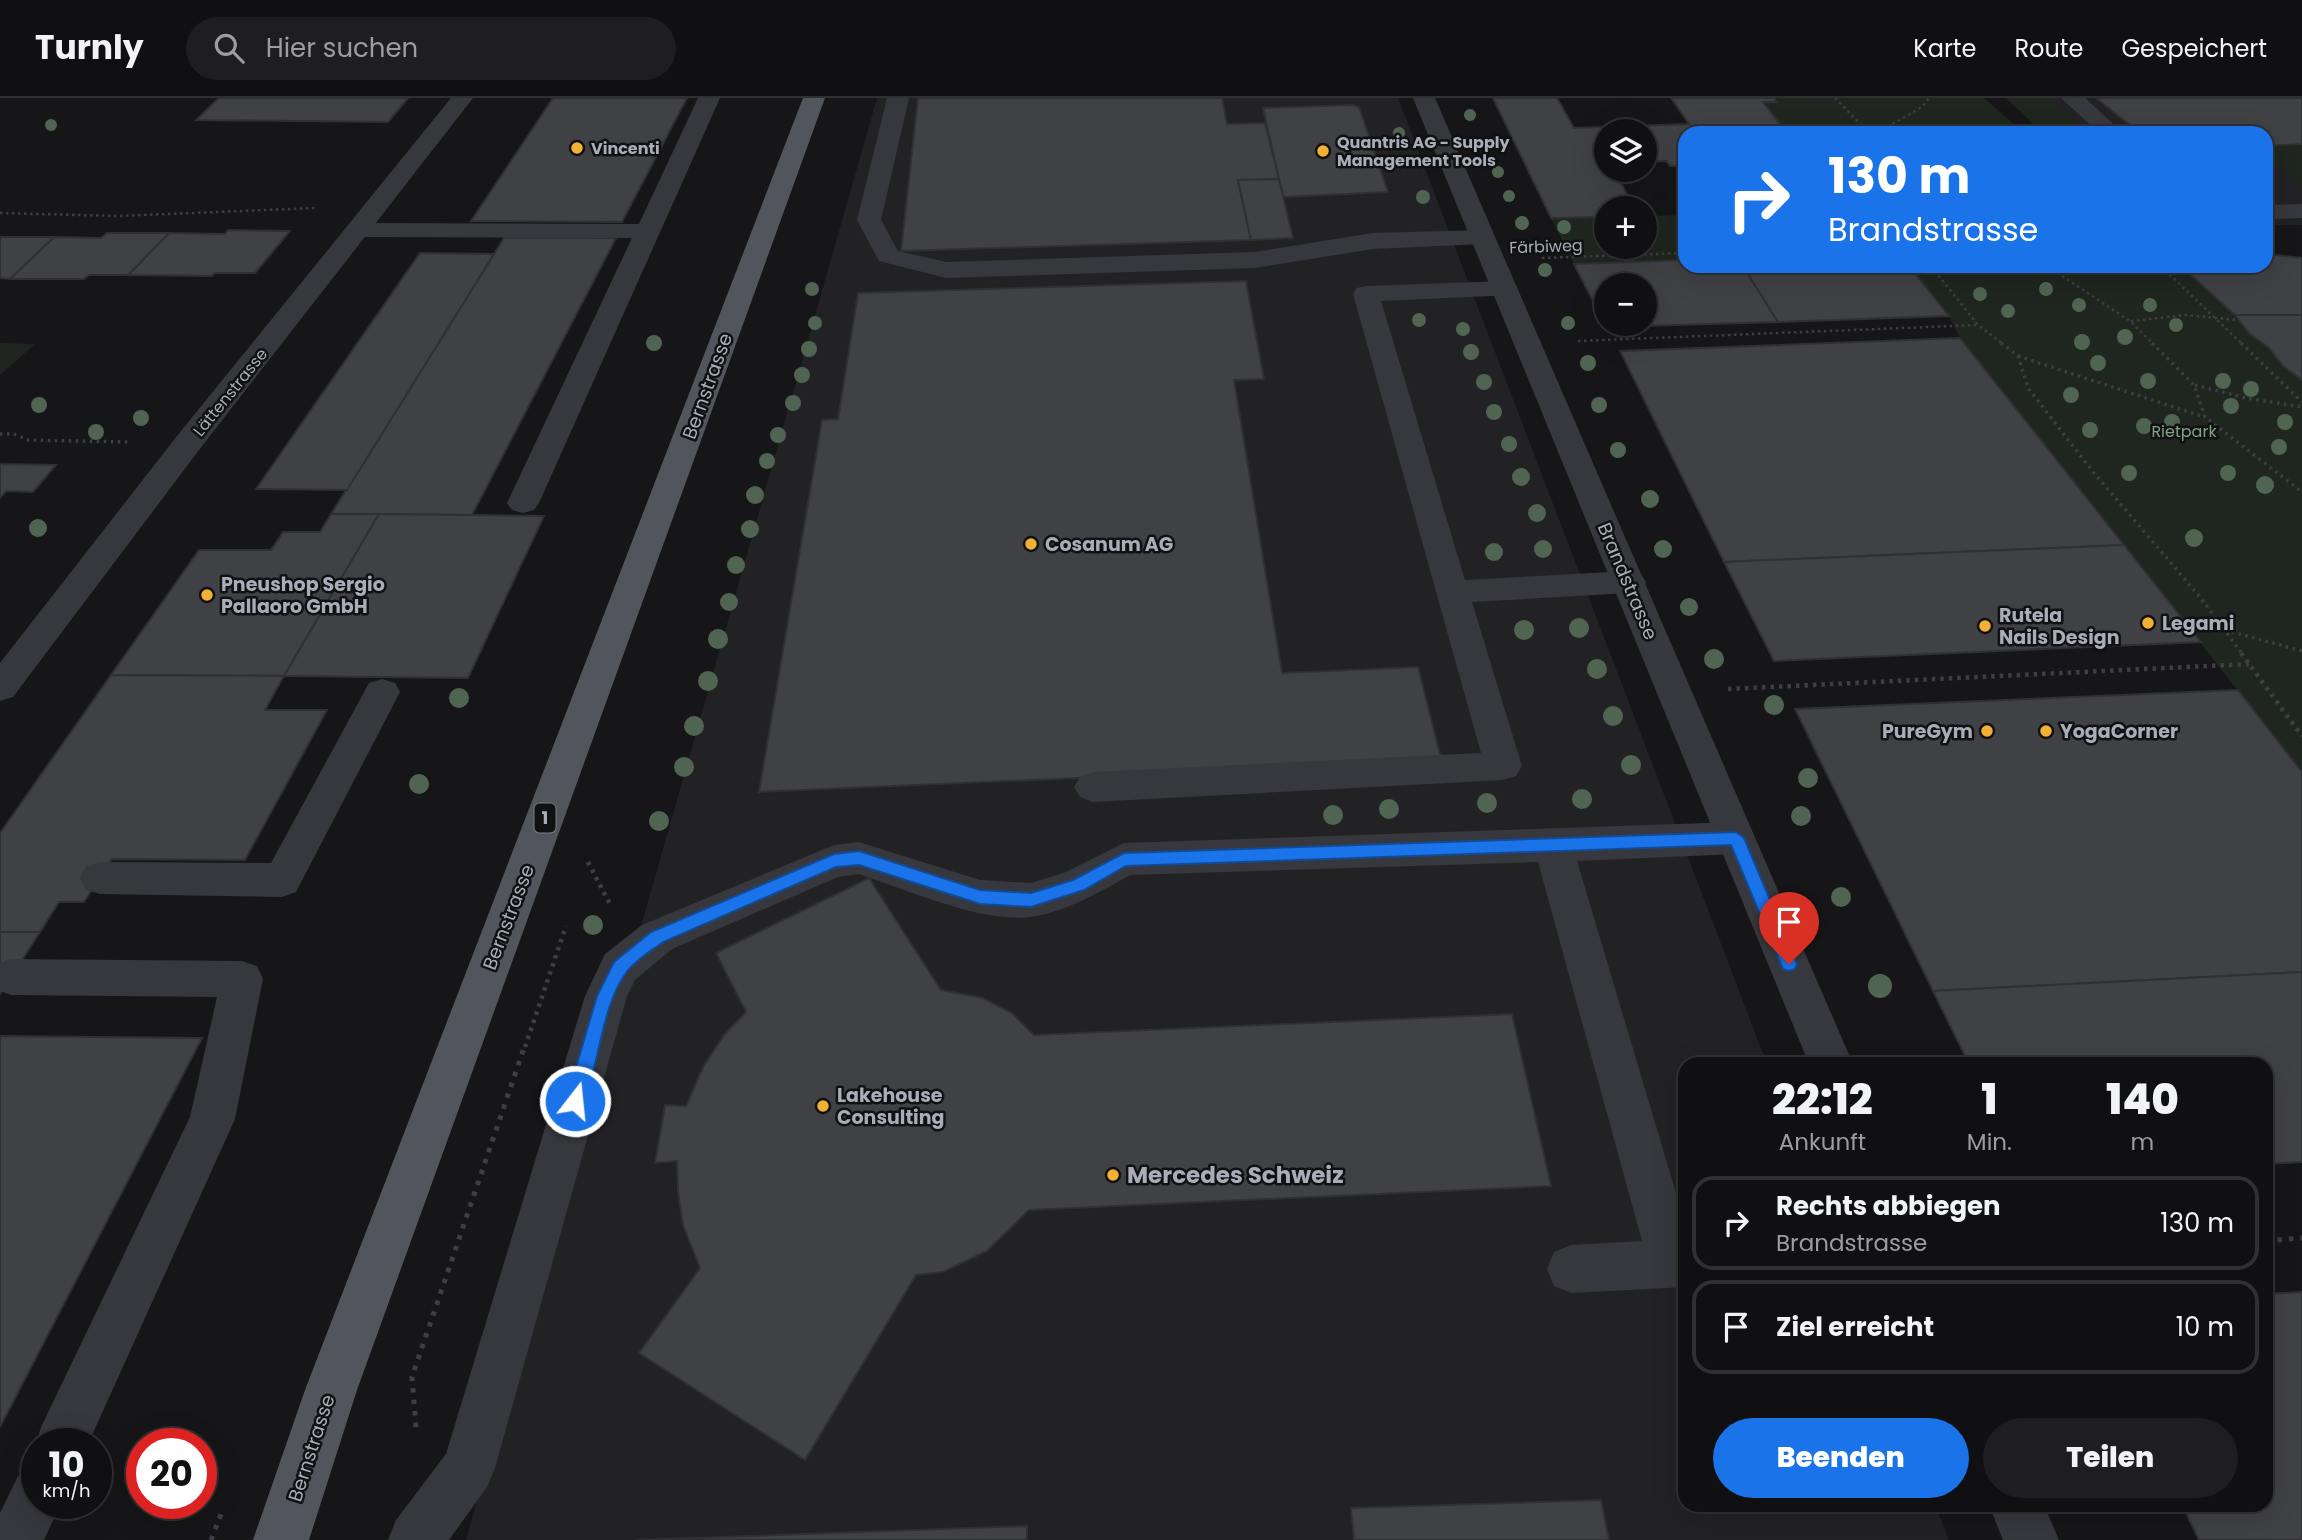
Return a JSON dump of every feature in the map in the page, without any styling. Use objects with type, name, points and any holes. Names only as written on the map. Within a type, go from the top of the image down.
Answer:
[{"type":"main road","name":"Bernstrasse","points":[[281,1540],[331,1390],[814,98]]},
{"type":"street","name":"Lättenstrasse","points":[[0,688],[188,443],[462,98]]},
{"type":"street","points":[[523,503],[709,98]]},
{"type":"street","points":[[898,98],[869,220],[888,257],[946,270],[1255,260],[1373,241],[1482,237]]},
{"type":"street","name":"Brandstrasse","points":[[1424,98],[1828,1057]]},
{"type":"street","points":[[2072,98],[2104,126]]},
{"type":"street","points":[[2273,212],[2302,211]]},
{"type":"street","points":[[360,226],[647,230]]},
{"type":"street","points":[[1093,787],[1503,766],[1366,294],[1499,275]]},
{"type":"street","points":[[1452,592],[1629,582]]},
{"type":"street","points":[[100,878],[282,880],[382,692]]},
{"type":"street","points":[[416,1540],[468,1468],[606,996],[620,967],[657,937],[834,861],[859,858],[980,897],[1031,900],[1078,885],[1124,859],[1736,838]]},
{"type":"street","points":[[1553,846],[1678,1261]]},
{"type":"street","points":[[11,977],[243,979],[212,1119],[68,1428]]},
{"type":"street","points":[[1571,1269],[1678,1264]]},
{"type":"street","points":[[2020,1512],[2031,1540]]},
{"type":"street","points":[[16,1540],[26,1519]]},
{"type":"path","points":[[1835,98],[1862,126]]},
{"type":"path","points":[[1889,126],[1922,107],[1929,98]]},
{"type":"path","points":[[0,213],[118,216],[317,208],[303,223],[360,226]]},
{"type":"path","name":"Färbiweg","points":[[1499,275],[1678,254]]},
{"type":"path","points":[[1937,273],[1978,325],[2018,356],[2205,417],[2302,492]]},
{"type":"path","points":[[2058,273],[2130,321],[2194,385],[2205,417]]},
{"type":"path","points":[[2168,273],[2302,402]]},
{"type":"path","points":[[2130,321],[2186,315],[2238,320]]},
{"type":"path","points":[[1528,343],[1978,325]]},
{"type":"path","points":[[2018,356],[2028,388],[2094,473],[2200,597],[2302,736]]},
{"type":"path","points":[[2194,385],[2246,398],[2302,407]]},
{"type":"path","points":[[0,434],[14,434],[28,440],[188,443]]},
{"type":"path","points":[[2224,630],[2302,651]]},
{"type":"path","points":[[1675,692],[2249,664]]},
{"type":"path","points":[[583,875],[592,850]]},
{"type":"path","points":[[416,1429],[412,1377],[567,925]]},
{"type":"path","points":[[2273,1240],[2302,1238]]},
{"type":"shaded area","points":[[877,98],[1398,98],[1764,1057],[1678,1057],[1678,1512],[1938,1512],[1949,1540],[466,1540]]},
{"type":"shaded area","points":[[2007,98],[2302,98],[2302,225],[2273,225],[2273,126],[2039,126]]},
{"type":"green space","points":[[1774,98],[1984,98],[2016,126],[1781,126],[1763,102],[1776,102]]},
{"type":"green space","points":[[2006,98],[2048,98],[2082,126],[2036,126]]},
{"type":"green space","points":[[2302,145],[2302,185],[2273,162],[2273,147]]},
{"type":"green space","points":[[1678,215],[1678,260],[1574,264],[1551,218],[1594,217],[1594,259],[1657,259],[1657,216]]},
{"type":"green space","name":"Rietpark","points":[[1915,273],[2189,273],[2235,315],[2249,333],[2302,380],[2302,772],[1960,338],[1949,316]]},
{"type":"green space","points":[[0,343],[35,344],[0,375]]},
{"type":"building","points":[[219,98],[408,98],[388,122],[196,120]]},
{"type":"building","points":[[553,98],[687,98],[622,222],[471,221]]},
{"type":"building","points":[[918,98],[1222,98],[1227,124],[1265,123],[1279,179],[1238,180],[1251,240],[901,251]]},
{"type":"building","points":[[1493,98],[1557,98],[1574,128],[1594,127],[1594,182],[1621,182],[1628,196],[1594,196],[1594,217],[1551,218]]},
{"type":"building","points":[[1671,98],[1774,98],[1777,102],[1763,102],[1781,126],[1678,126],[1678,166],[1670,166],[1666,161],[1657,161],[1657,125],[1689,124]]},
{"type":"building","points":[[2096,98],[2302,98],[2302,144],[2273,146],[2273,126],[2131,126]]},
{"type":"building","name":"Quantris AG - Supply Management Tools","points":[[1359,107],[1388,192],[1283,197],[1263,108]]},
{"type":"building","points":[[1279,179],[1293,238],[1251,240],[1238,180]]},
{"type":"building","points":[[228,230],[290,231],[255,273],[215,273],[212,276],[128,275],[169,233],[225,234]]},
{"type":"building","points":[[107,233],[169,233],[128,275],[89,275],[84,279],[10,279],[54,237],[101,238]]},
{"type":"building","points":[[0,237],[54,237],[10,279],[0,278]]},
{"type":"building","points":[[504,238],[616,238],[472,515],[331,514]]},
{"type":"building","points":[[420,253],[494,254],[347,490],[256,489]]},
{"type":"building","points":[[2273,255],[2302,258],[2302,315],[2235,315],[2189,273],[2273,273]]},
{"type":"building","points":[[1678,260],[1678,273],[1747,273],[1778,322],[1657,326],[1657,273],[1594,273],[1594,303],[1574,264]]},
{"type":"building","points":[[1747,273],[1915,273],[1949,316],[1778,322]]},
{"type":"building","name":"Cosanum AG","points":[[1246,281],[1264,379],[1234,380],[1282,673],[1418,667],[1442,762],[759,792],[822,420],[838,419],[858,293]]},
{"type":"building","points":[[2235,315],[2302,315],[2302,380],[2283,366],[2269,348],[2249,333]]},
{"type":"building","points":[[1960,338],[2124,545],[1724,562],[1620,351]]},
{"type":"building","points":[[0,464],[56,465],[33,492],[6,491],[0,498]]},
{"type":"building","points":[[331,514],[379,514],[284,676],[111,675],[199,550],[271,550],[283,532],[320,532]]},
{"type":"building","points":[[379,514],[544,516],[468,678],[284,676]]},
{"type":"building","points":[[2124,545],[2201,642],[1774,661],[1724,562]]},
{"type":"building","points":[[111,675],[284,676],[265,710],[327,710],[245,860],[112,859],[84,902],[59,902],[40,932],[0,932],[0,833]]},
{"type":"building","points":[[2238,690],[2302,772],[2302,972],[1933,991],[1795,709]]},
{"type":"building","name":"Mercedes Schweiz","points":[[869,878],[941,990],[983,998],[1012,1013],[1034,1035],[1512,1014],[1551,1186],[1029,1210],[987,1251],[943,1272],[916,1275],[805,1460],[639,1353],[700,1268],[683,1225],[677,1161],[655,1163],[665,1105],[686,1106],[703,1067],[724,1035],[746,1012],[716,953]]},
{"type":"building","points":[[0,932],[40,932],[0,994]]},
{"type":"building","points":[[2302,972],[2302,1162],[2273,1164],[2273,1057],[1966,1057],[1933,991]]},
{"type":"building","points":[[0,1036],[202,1038],[0,1427]]},
{"type":"building","points":[[2302,1292],[2302,1540],[2199,1540],[2185,1512],[2273,1512],[2273,1294]]},
{"type":"building","points":[[1601,1500],[1609,1540],[1354,1540],[1351,1508]]},
{"type":"building","points":[[1027,1526],[1027,1540],[636,1540]]},
{"type":"place","name":"Vincenti","points":[[577,148]]},
{"type":"place","name":"Quantris AG - Supply Management Tools","points":[[1323,151]]},
{"type":"place","name":"Cosanum AG","points":[[1031,544]]},
{"type":"place","name":"Pneushop Sergio Pallaoro GmbH","points":[[207,595]]},
{"type":"place","name":"Legami","points":[[2148,623]]},
{"type":"place","name":"Rutela Nails Design","points":[[1985,626]]},
{"type":"place","name":"PureGym","points":[[1987,731]]},
{"type":"place","name":"YogaCorner","points":[[2046,731]]},
{"type":"place","name":"Lakehouse Consulting","points":[[823,1106]]},
{"type":"place","name":"Mercedes Schweiz","points":[[1113,1175]]},
{"type":"route","points":[[575,1101],[606,996],[620,967],[657,937],[834,861],[859,858],[980,897],[1031,900],[1078,885],[1124,859],[1736,838],[1789,964]]}]
